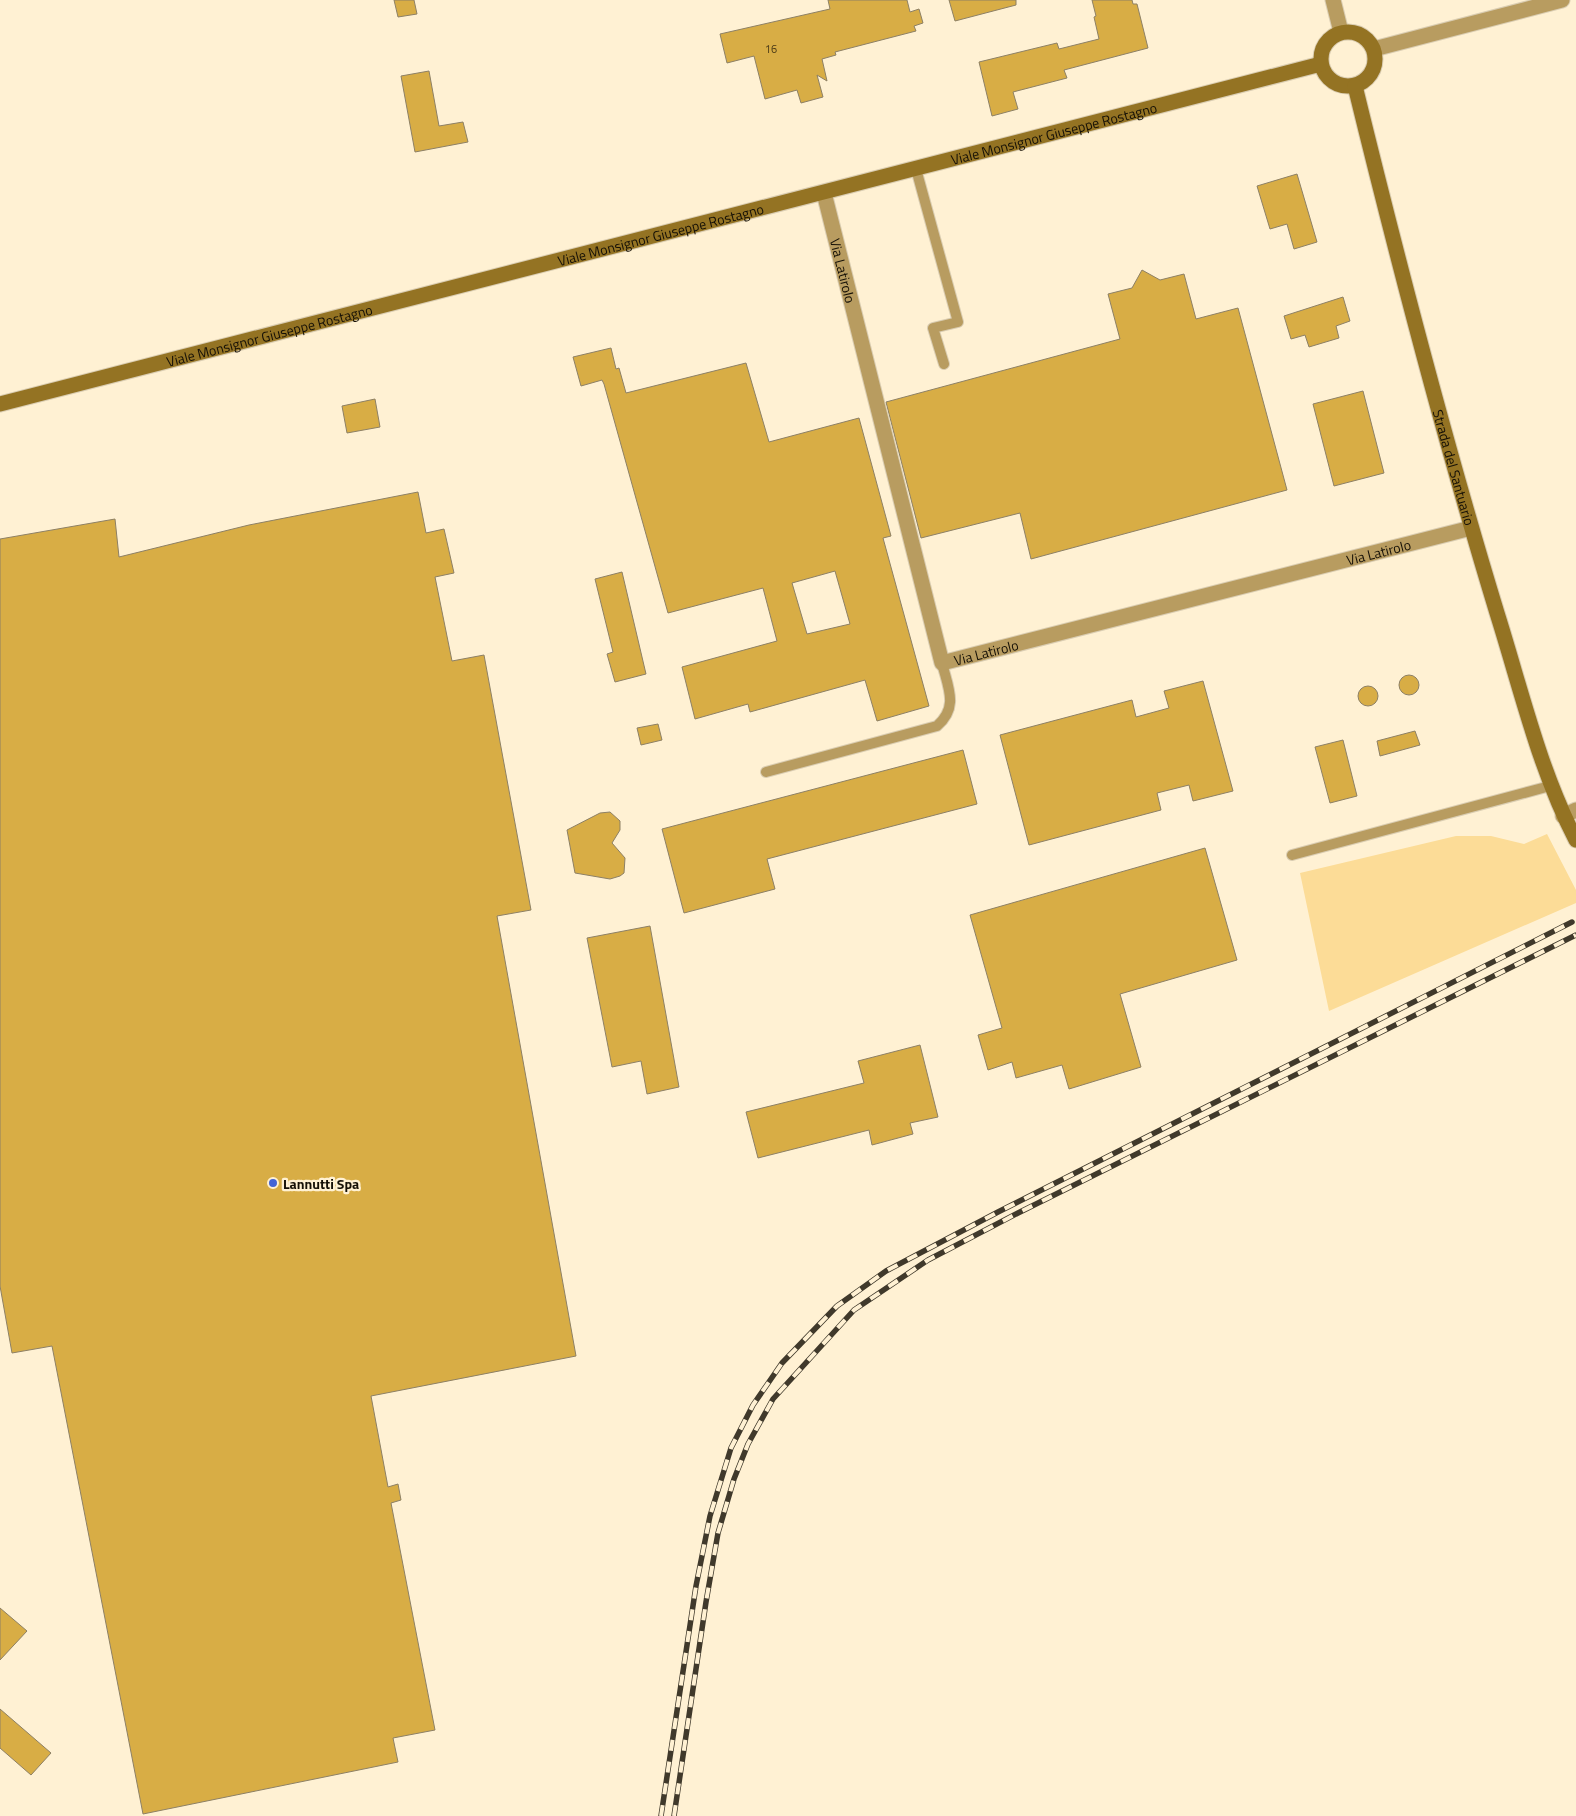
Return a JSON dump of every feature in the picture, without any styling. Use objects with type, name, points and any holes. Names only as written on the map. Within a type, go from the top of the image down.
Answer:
[{"type":"street","points":[[1333,0],[1341,32]]},
{"type":"street","points":[[1374,49],[1562,0]]},
{"type":"street","points":[[1341,32],[1357,33],[1364,36],[1374,49],[1374,67],[1363,82],[1355,86],[1346,86],[1329,79],[1321,64],[1322,48],[1333,36],[1341,32]]},
{"type":"street","name":"Viale Monsignor Giuseppe Rostagno","points":[[0,404],[1321,64]]},
{"type":"street","name":"Strada del Santuario","points":[[1355,86],[1391,237],[1471,528],[1550,786],[1570,813],[1576,840]]},
{"type":"street","name":"Via Latirolo","points":[[824,193],[942,663],[1471,528]]},
{"type":"lane","points":[[916,169],[958,322],[933,328],[944,364]]},
{"type":"lane","points":[[766,772],[937,726],[947,718],[952,704],[942,663]]},
{"type":"lane","points":[[1292,855],[1550,786]]},
{"type":"shaded area","points":[[1547,834],[1576,890],[1576,903],[1329,1011],[1300,873],[1456,836],[1491,836],[1524,844]]},
{"type":"building","points":[[394,0],[414,0],[417,14],[398,17]]},
{"type":"building","points":[[828,0],[907,0],[910,12],[919,9],[923,23],[914,26],[916,31],[835,52],[836,55],[822,59],[827,81],[817,75],[823,97],[801,103],[797,90],[765,99],[754,56],[727,63],[720,34],[830,9]]},
{"type":"building","points":[[949,0],[1016,0],[1016,5],[955,21]]},
{"type":"building","points":[[1092,0],[1132,0],[1133,4],[1137,4],[1148,48],[1064,70],[1067,78],[1013,92],[1018,109],[992,116],[979,62],[1057,43],[1059,49],[1099,39]]},
{"type":"building","points":[[429,71],[439,126],[463,122],[468,142],[415,152],[401,76]]},
{"type":"building","points":[[1297,174],[1317,242],[1294,249],[1287,224],[1270,229],[1257,186]]},
{"type":"building","points":[[1142,270],[1160,280],[1184,274],[1196,319],[1238,308],[1287,490],[1031,559],[1020,513],[921,538],[886,402],[1120,339],[1108,294],[1132,288]]},
{"type":"building","points":[[1343,297],[1350,321],[1336,326],[1339,338],[1309,347],[1305,335],[1291,339],[1284,316]]},
{"type":"building","points":[[611,348],[616,369],[619,368],[626,393],[746,363],[769,442],[859,418],[891,536],[883,538],[929,706],[877,721],[865,680],[750,712],[748,704],[695,719],[682,667],[777,641],[763,588],[668,613],[604,384],[602,380],[581,386],[573,357]],"holes":[[[835,571],[850,624],[807,634],[792,583]]]},
{"type":"building","points":[[1363,391],[1384,473],[1334,486],[1313,404]]},
{"type":"building","points":[[375,399],[380,427],[347,433],[342,406]]},
{"type":"building","name":"Lannutti Spa","points":[[418,492],[426,533],[444,529],[454,573],[435,577],[452,661],[484,655],[531,910],[497,916],[576,1356],[371,1396],[388,1487],[398,1484],[401,1500],[391,1503],[435,1730],[393,1738],[398,1762],[143,1814],[52,1346],[12,1353],[0,1286],[0,539],[115,519],[119,557],[249,525]]},
{"type":"building","points":[[622,572],[646,674],[615,682],[607,654],[613,652],[595,579]]},
{"type":"building","points":[[1409,675],[1416,678],[1419,685],[1416,692],[1409,695],[1402,692],[1399,685],[1402,678]]},
{"type":"building","points":[[1203,681],[1233,791],[1193,801],[1189,785],[1157,793],[1161,810],[1029,845],[1000,735],[1132,700],[1136,717],[1169,708],[1164,691]]},
{"type":"building","points":[[1368,686],[1375,689],[1378,696],[1375,703],[1368,706],[1361,703],[1358,696],[1361,689]]},
{"type":"building","points":[[658,724],[662,740],[641,745],[637,728]]},
{"type":"building","points":[[1415,731],[1420,745],[1380,756],[1377,741]]},
{"type":"building","points":[[1343,740],[1357,796],[1330,803],[1315,747]]},
{"type":"building","points":[[963,750],[977,804],[767,859],[775,889],[684,913],[662,829]]},
{"type":"building","points":[[610,812],[620,821],[620,830],[612,843],[625,858],[624,873],[610,879],[575,873],[567,830],[600,813]]},
{"type":"building","points":[[1205,848],[1237,960],[1120,994],[1141,1067],[1069,1089],[1062,1065],[1016,1078],[1012,1062],[988,1070],[978,1035],[1002,1028],[970,915]]},
{"type":"building","points":[[650,926],[679,1087],[647,1094],[641,1061],[612,1067],[587,938]]},
{"type":"building","points":[[920,1045],[938,1117],[910,1123],[913,1134],[872,1145],[869,1130],[758,1158],[746,1112],[864,1083],[858,1061]]},
{"type":"building","points":[[0,1608],[27,1631],[0,1660]]},
{"type":"building","points":[[0,1709],[51,1753],[31,1775],[0,1748]]},
{"type":"railway","points":[[661,1816],[696,1586],[710,1516],[731,1448],[753,1405],[782,1363],[837,1306],[886,1271],[998,1212],[1572,922]]},
{"type":"railway","points":[[674,1816],[718,1533],[734,1479],[748,1444],[773,1399],[854,1310],[928,1260],[1018,1213],[1576,935]]},
{"type":"place","name":"Lannutti Spa","points":[[273,1183]]}]
